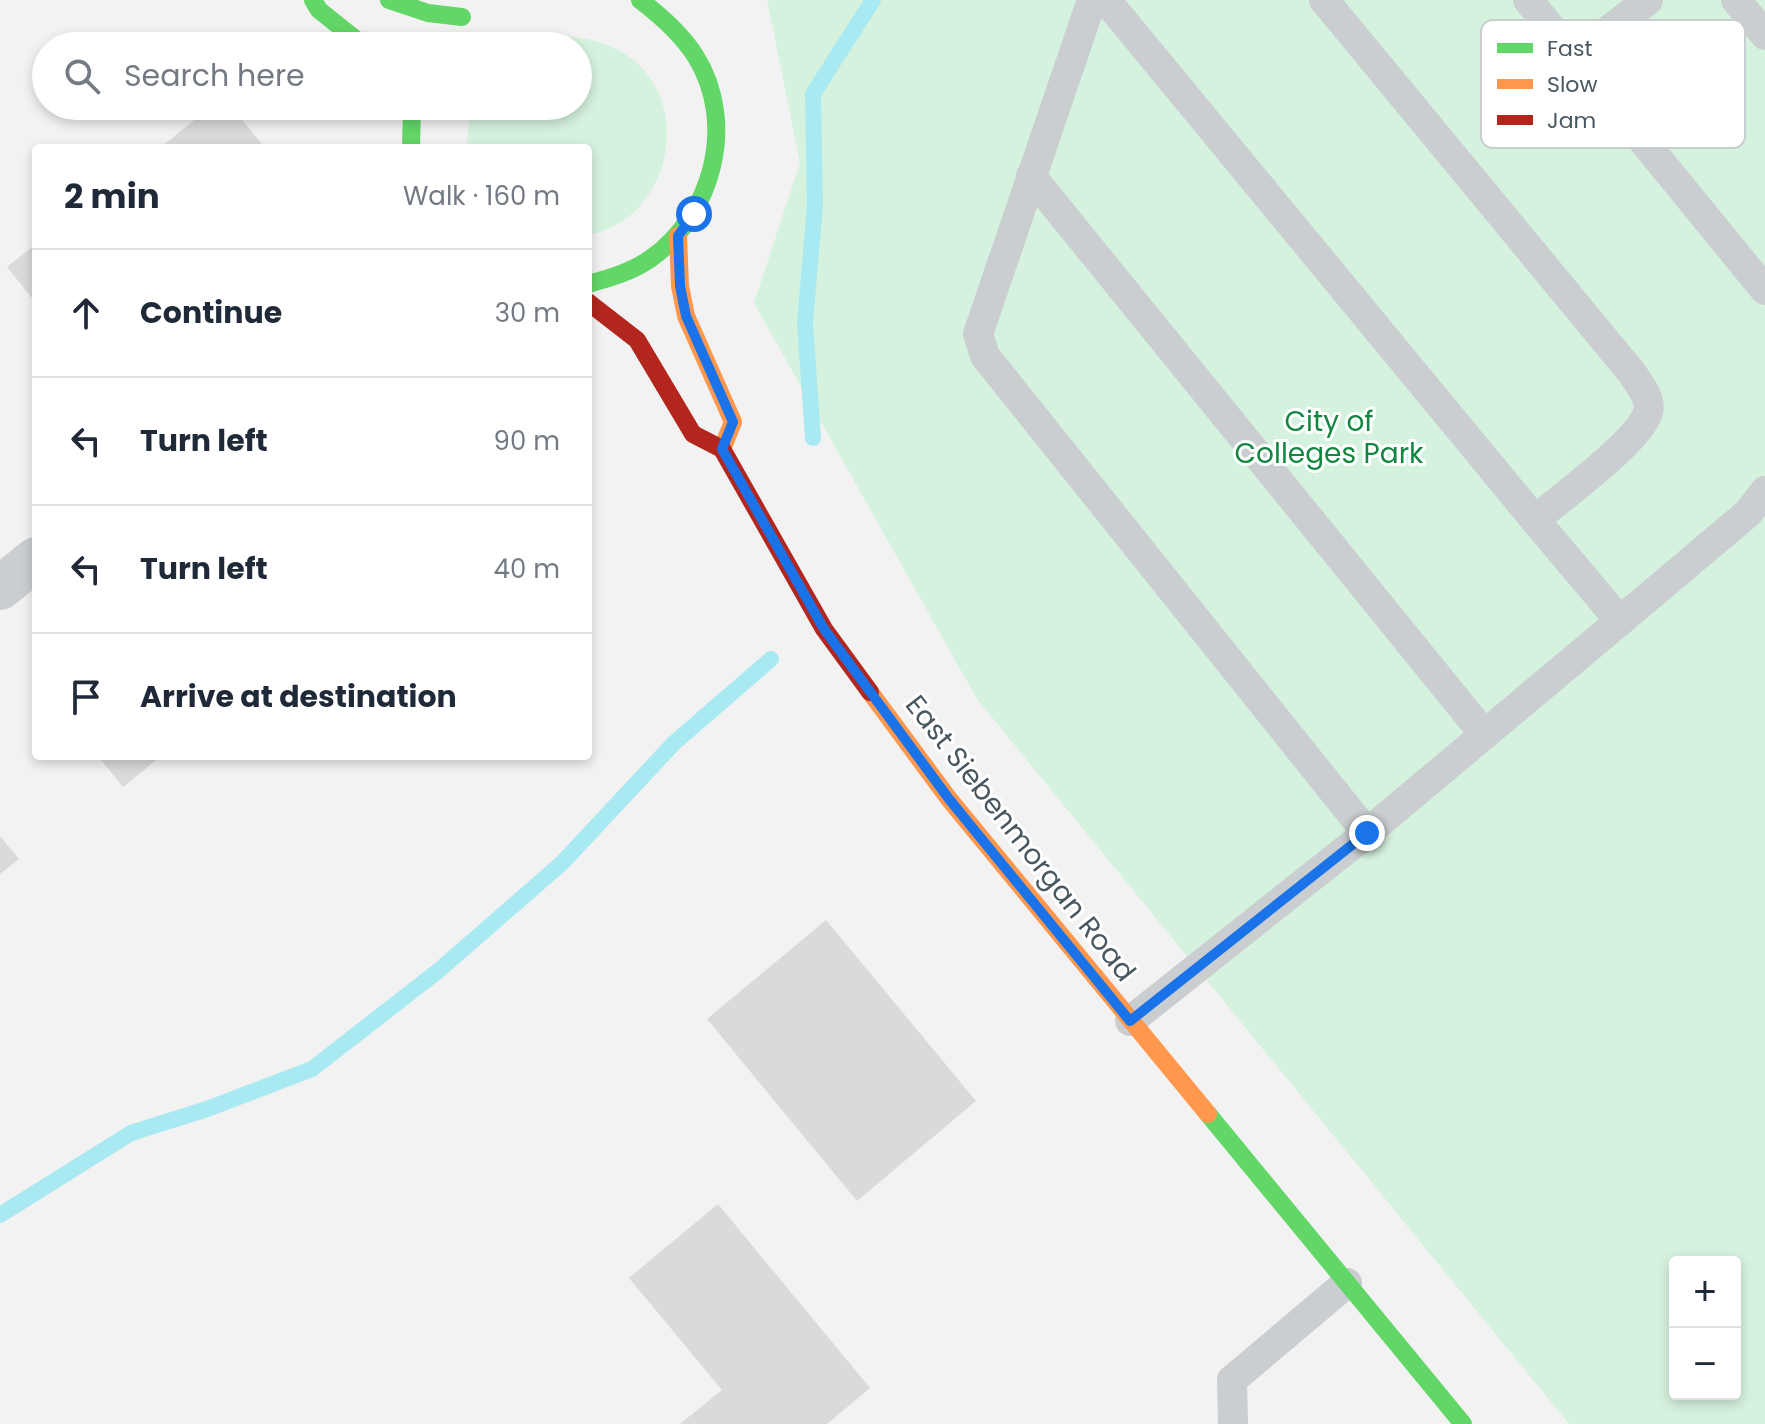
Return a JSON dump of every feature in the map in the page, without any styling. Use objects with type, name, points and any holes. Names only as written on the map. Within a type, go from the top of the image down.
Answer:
[{"type":"street","points":[[313,0],[319,10],[346,32]]},
{"type":"street","points":[[389,0],[428,13],[468,13],[449,32]]},
{"type":"street","points":[[592,283],[633,270],[657,255],[678,236],[700,202],[714,164],[717,137],[715,110],[709,84],[698,59],[663,16],[640,0]]},
{"type":"street","points":[[696,27],[698,59]]},
{"type":"street","points":[[410,120],[411,144]]},
{"type":"street","points":[[678,236],[680,286],[686,316],[733,422],[722,449]]},
{"type":"street","name":"East Siebenmorgan Road","points":[[592,305],[637,340],[693,434],[722,449],[824,629],[949,799],[1463,1424]]},
{"type":"street","points":[[0,588],[32,562]]},
{"type":"lane","points":[[1092,0],[978,334],[985,356],[1367,833]]},
{"type":"lane","points":[[1106,0],[1620,621]]},
{"type":"lane","points":[[1324,0],[1632,373],[1645,394],[1649,410],[1638,433],[1535,520]]},
{"type":"lane","points":[[1528,0],[1544,20]]},
{"type":"lane","points":[[1622,20],[1648,0]]},
{"type":"lane","points":[[1736,0],[1765,35]]},
{"type":"lane","points":[[1649,148],[1765,290]]},
{"type":"lane","points":[[1031,176],[1484,734]]},
{"type":"lane","points":[[1130,1021],[1367,833],[1748,513],[1764,494]]},
{"type":"lane","points":[[1233,1424],[1232,1380],[1347,1283]]},
{"type":"green space","name":"City of Colleges Park","points":[[767,0],[1765,0],[1765,1424],[1569,1424],[977,699],[754,303],[800,163]]},
{"type":"green space","points":[[592,41],[625,54],[647,75],[661,100],[667,128],[665,156],[655,184],[639,207],[616,225],[592,234],[592,144],[468,144],[469,120],[592,120]]},
{"type":"building","points":[[194,120],[242,120],[262,144],[165,144]]},
{"type":"building","points":[[32,247],[32,298],[7,267]]},
{"type":"building","points":[[101,760],[156,760],[123,787]]},
{"type":"building","points":[[0,836],[19,859],[0,874]]},
{"type":"building","points":[[826,920],[976,1101],[857,1201],[707,1019]]},
{"type":"building","points":[[718,1204],[870,1388],[827,1424],[680,1424],[722,1390],[629,1278]]},
{"type":"waterway","points":[[813,438],[805,323],[815,205],[813,94],[873,0]]},
{"type":"waterway","points":[[0,1215],[131,1133],[207,1109],[312,1069],[438,971],[562,863],[674,743],[771,659]]},
{"type":"traffic: fast","points":[[313,0],[319,10],[346,32]]},
{"type":"traffic: fast","points":[[389,0],[428,13],[462,17]]},
{"type":"traffic: fast","points":[[592,283],[635,268],[672,240],[690,218],[712,166],[716,138],[715,110],[708,83],[696,57],[684,41],[640,0]]},
{"type":"traffic: fast","points":[[411,144],[412,120]]},
{"type":"traffic: fast","points":[[1208,1114],[1463,1424]]},
{"type":"traffic: slow","points":[[678,236],[680,286],[686,316],[733,422],[722,449]]},
{"type":"traffic: slow","points":[[870,692],[949,799],[1208,1114]]},
{"type":"traffic: jam","points":[[592,305],[637,340],[693,434],[722,449],[824,629],[870,692]]},
{"type":"route","points":[[694,214],[678,236],[680,286],[686,316],[733,422],[722,449],[824,629],[949,799],[1130,1021],[1367,833]]}]
